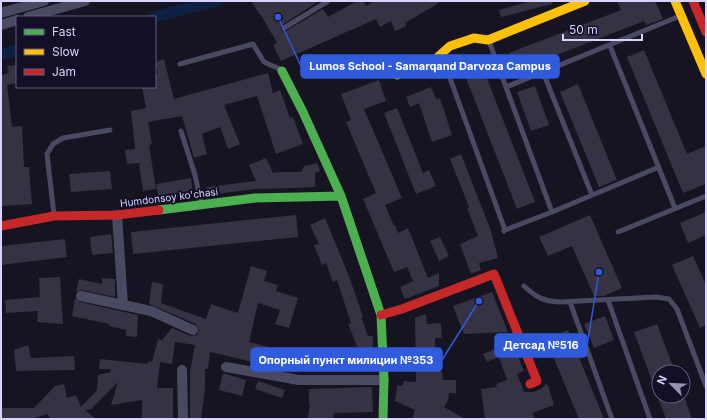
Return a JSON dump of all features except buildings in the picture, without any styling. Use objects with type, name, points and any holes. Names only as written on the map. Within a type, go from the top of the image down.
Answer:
[{"type":"street","points":[[1,13],[44,1]]},
{"type":"street","points":[[31,16],[63,4],[85,1]]},
{"type":"street","points":[[397,75],[431,63],[450,46],[474,38],[488,40],[585,1]]},
{"type":"street","points":[[675,1],[706,74]]},
{"type":"street","points":[[693,1],[706,32]]},
{"type":"street","points":[[1,25],[16,20]]},
{"type":"street","points":[[282,71],[303,112],[340,196],[381,315],[384,380],[383,419]]},
{"type":"street","name":"Humdonsoy ko'chasi","points":[[1,226],[54,216],[117,215],[255,198],[340,196]]},
{"type":"street","points":[[117,215],[123,304]]},
{"type":"street","points":[[381,315],[402,309],[494,274],[537,381],[530,384]]},
{"type":"street","points":[[81,296],[151,311],[193,330]]},
{"type":"street","points":[[226,367],[299,380],[384,380]]},
{"type":"street","points":[[182,370],[183,419]]},
{"type":"lane","points":[[284,28],[328,1]]},
{"type":"lane","points":[[506,87],[681,16]]},
{"type":"lane","points":[[488,40],[552,212]]},
{"type":"lane","points":[[180,64],[253,44],[264,62],[282,71]]},
{"type":"lane","points":[[610,46],[675,208]]},
{"type":"lane","points":[[441,53],[504,231],[659,168]]},
{"type":"lane","points":[[543,72],[592,195]]},
{"type":"lane","points":[[54,216],[47,154],[53,144],[63,138],[110,130]]},
{"type":"lane","points":[[181,131],[202,204]]},
{"type":"lane","points":[[618,232],[706,196]]},
{"type":"lane","points":[[524,286],[534,296],[545,301],[570,302],[656,297],[669,299],[677,309],[706,386]]},
{"type":"lane","points":[[608,300],[650,419]]},
{"type":"lane","points":[[570,302],[612,419]]},
{"type":"waterway","points":[[156,16],[218,1]]},
{"type":"waterway","points":[[1,54],[16,50]]},
{"type":"traffic: fast","points":[[282,71],[303,112],[341,196],[381,315],[384,380],[383,419]]},
{"type":"traffic: fast","points":[[159,210],[255,198],[341,196]]},
{"type":"traffic: slow","points":[[397,75],[431,63],[450,46],[474,38],[488,40],[585,1]]},
{"type":"traffic: slow","points":[[675,1],[706,74]]},
{"type":"traffic: jam","points":[[693,1],[706,32]]},
{"type":"traffic: jam","points":[[1,226],[54,216],[117,215],[159,210]]},
{"type":"traffic: jam","points":[[381,315],[402,309],[494,274],[537,381],[530,384]]},
{"type":"place","name":"Lumos School - Samarqand Darvoza Campus","points":[[278,17]]},
{"type":"place","name":"Детсад №516","points":[[599,272]]},
{"type":"place","name":"Опорный пункт милиции №353","points":[[479,301]]}]
